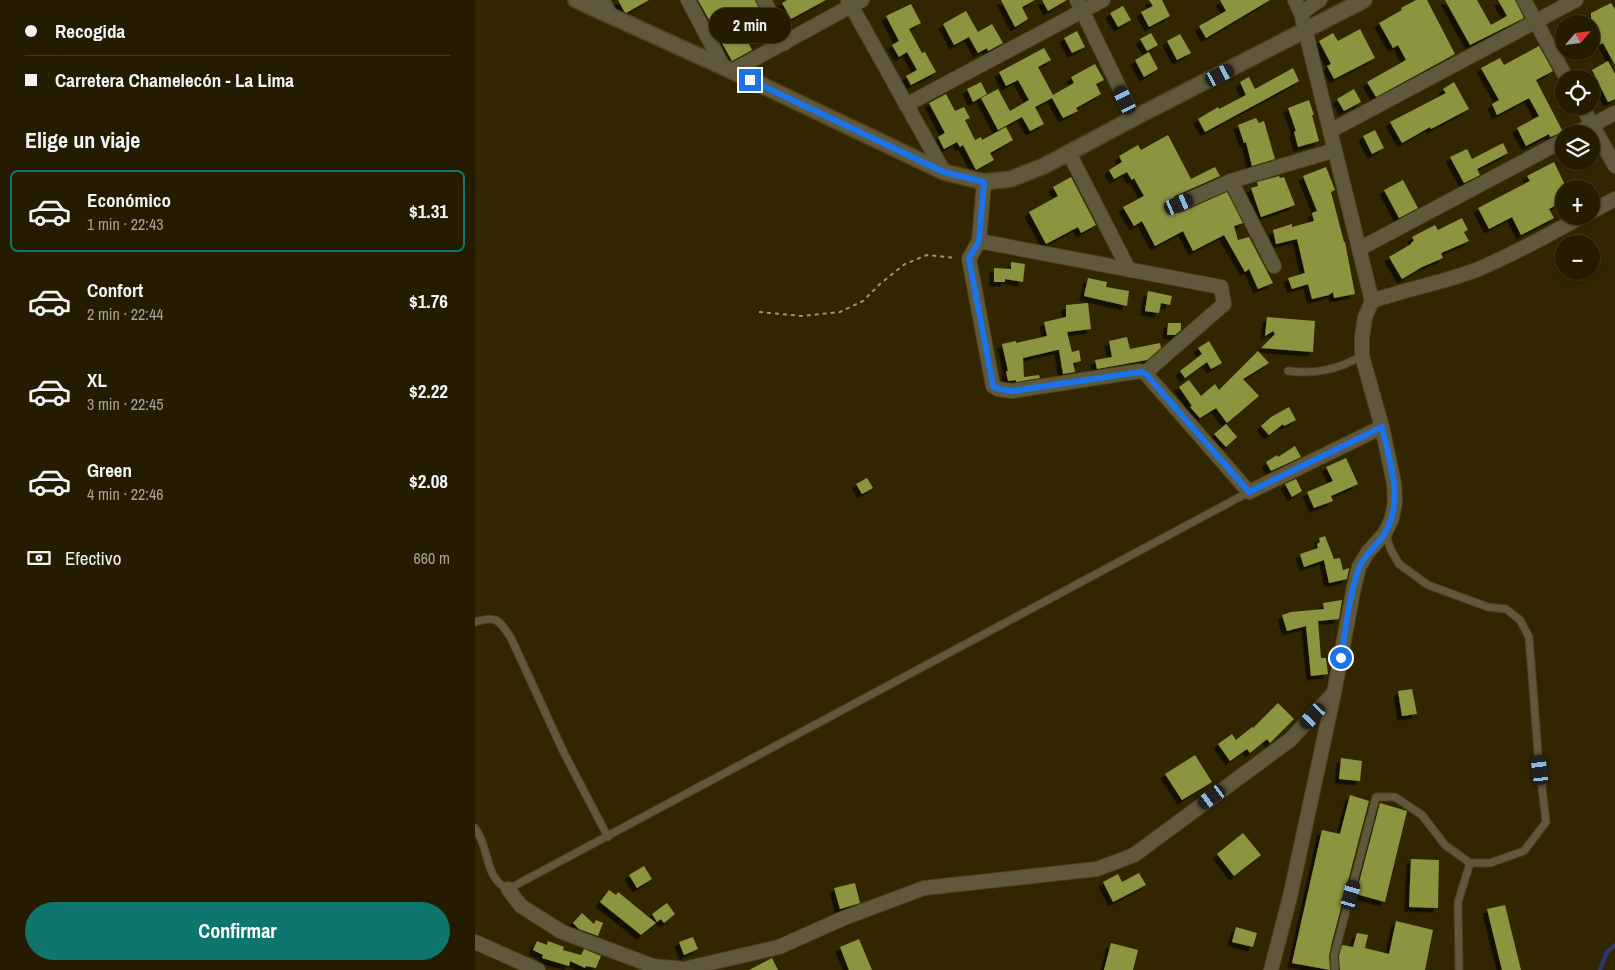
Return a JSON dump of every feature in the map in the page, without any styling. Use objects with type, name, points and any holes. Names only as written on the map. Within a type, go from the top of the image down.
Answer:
[{"type":"street","points":[[576,0],[944,172],[984,182],[1011,179],[1044,166],[1364,0]]},
{"type":"street","points":[[602,0],[611,16]]},
{"type":"street","points":[[688,0],[728,70]]},
{"type":"street","points":[[764,0],[785,43]]},
{"type":"street","points":[[906,105],[1080,6],[1103,0]]},
{"type":"street","points":[[1271,970],[1290,897],[1359,567],[1368,552],[1385,533],[1392,518],[1395,502],[1394,482],[1382,427],[1362,356],[1365,317],[1372,301],[1301,13],[1295,0]]},
{"type":"street","points":[[1301,13],[1319,0]]},
{"type":"street","points":[[1524,0],[1562,70]]},
{"type":"street","points":[[1330,131],[1576,0]]},
{"type":"street","points":[[728,70],[785,43],[854,2],[906,105],[944,172]]},
{"type":"street","points":[[1080,6],[1134,118]]},
{"type":"street","points":[[1592,124],[1615,113]]},
{"type":"street","points":[[1587,115],[1615,166]]},
{"type":"street","points":[[1359,249],[1555,145]]},
{"type":"street","points":[[1179,204],[1231,181],[1335,150]]},
{"type":"street","points":[[1069,153],[1129,270]]},
{"type":"street","points":[[1231,181],[1274,266]]},
{"type":"street","points":[[984,182],[979,241],[969,259],[993,386],[1012,391],[1140,372],[1145,373],[1249,492],[1382,427]]},
{"type":"street","points":[[1600,207],[1615,199]]},
{"type":"street","points":[[1372,301],[1477,269],[1512,254],[1566,225]]},
{"type":"street","points":[[979,241],[1221,287],[1225,302],[1204,323],[1145,373]]},
{"type":"street","points":[[508,889],[521,906],[562,932],[653,966],[684,969],[779,947],[844,918],[924,888],[1097,869],[1134,855],[1290,740],[1334,693]]},
{"type":"street","points":[[475,942],[538,970]]},
{"type":"lane","points":[[1287,371],[1307,373],[1327,371],[1345,365],[1362,356]]},
{"type":"lane","points":[[475,828],[486,850],[493,877],[499,885],[508,889],[1249,492]]},
{"type":"lane","points":[[1335,970],[1334,956],[1377,797],[1395,797],[1422,815],[1445,845],[1470,863],[1490,862],[1524,851],[1546,822],[1538,753],[1529,636],[1520,620],[1506,609],[1488,607],[1428,585],[1399,564],[1391,550],[1385,533]]},
{"type":"lane","points":[[475,622],[489,617],[495,619],[501,623],[511,638],[564,753],[607,837]]},
{"type":"lane","points":[[1459,970],[1458,902],[1470,863]]},
{"type":"path","points":[[759,312],[802,316],[840,312],[863,301],[881,283],[905,264],[927,256],[969,259]]},
{"type":"building","points":[[618,0],[649,0],[626,13]]},
{"type":"building","points":[[698,0],[755,0],[769,31],[748,42],[752,50],[732,61]]},
{"type":"building","points":[[787,0],[826,0],[791,19],[782,3]]},
{"type":"building","points":[[1001,0],[1035,0],[1022,7],[1028,19],[1015,27]]},
{"type":"building","points":[[1042,0],[1067,0],[1048,11]]},
{"type":"building","points":[[1149,0],[1162,0],[1170,16],[1149,27],[1141,12],[1153,6]]},
{"type":"building","points":[[1220,0],[1270,0],[1206,38],[1199,26],[1226,11]]},
{"type":"building","points":[[1416,0],[1427,0],[1455,54],[1376,97],[1367,82],[1406,60],[1398,45],[1393,48],[1379,23]]},
{"type":"building","points":[[1445,0],[1477,0],[1491,25],[1507,16],[1498,0],[1515,0],[1524,18],[1470,45]]},
{"type":"building","points":[[1611,3],[1615,9],[1615,65],[1603,43],[1600,44],[1600,15],[1591,15],[1591,13]]},
{"type":"building","points":[[911,4],[921,23],[909,29],[922,53],[925,52],[936,72],[911,85],[906,76],[917,70],[907,52],[899,57],[892,45],[899,41],[886,16]]},
{"type":"building","points":[[1123,6],[1131,20],[1118,27],[1110,13]]},
{"type":"building","points":[[966,11],[978,32],[992,24],[1003,43],[988,51],[987,48],[978,53],[969,37],[954,45],[943,24]]},
{"type":"building","points":[[1360,29],[1375,58],[1334,79],[1327,66],[1331,64],[1319,41],[1333,33],[1338,41]]},
{"type":"building","points":[[1077,31],[1085,47],[1072,53],[1064,38]]},
{"type":"building","points":[[1151,33],[1158,45],[1147,51],[1140,39]]},
{"type":"building","points":[[1180,34],[1191,53],[1177,60],[1167,41]]},
{"type":"building","points":[[1539,46],[1553,71],[1536,80],[1559,125],[1555,125],[1555,135],[1550,137],[1549,134],[1526,146],[1517,128],[1539,116],[1529,98],[1497,115],[1492,104],[1499,100],[1481,68],[1500,58],[1504,65]]},
{"type":"building","points":[[1044,48],[1051,60],[1038,67],[1053,95],[1074,83],[1071,77],[1095,64],[1104,80],[1096,84],[1101,94],[1076,108],[1078,111],[1063,118],[1052,98],[1035,107],[1044,124],[1030,131],[1022,117],[998,130],[981,98],[998,89],[1010,111],[1029,100],[1018,80],[1006,86],[999,72]]},
{"type":"building","points":[[1149,52],[1158,69],[1144,77],[1135,60]]},
{"type":"building","points":[[1608,61],[1615,74],[1615,99],[1608,102],[1600,86],[1600,70],[1592,70]]},
{"type":"building","points":[[1293,68],[1299,81],[1205,132],[1198,119],[1218,107],[1219,109],[1246,95],[1240,82],[1249,77],[1255,89]]},
{"type":"building","points":[[981,82],[987,94],[973,102],[967,89]]},
{"type":"building","points":[[1454,82],[1469,109],[1431,129],[1430,127],[1402,143],[1390,122],[1446,93],[1443,89]]},
{"type":"building","points":[[1354,89],[1361,102],[1344,111],[1337,99]]},
{"type":"building","points":[[946,94],[955,111],[964,107],[970,118],[965,120],[975,140],[981,137],[982,140],[1006,127],[1013,140],[990,153],[994,160],[976,170],[963,145],[960,147],[957,142],[944,149],[938,137],[945,133],[929,103]]},
{"type":"building","points":[[1309,100],[1319,141],[1298,147],[1294,132],[1296,131],[1288,108]]},
{"type":"building","points":[[1256,118],[1259,123],[1264,121],[1275,159],[1252,166],[1246,142],[1244,143],[1238,125]]},
{"type":"building","points":[[1375,130],[1384,148],[1372,154],[1363,136]]},
{"type":"building","points":[[1168,135],[1191,179],[1215,167],[1220,176],[1175,196],[1170,203],[1171,208],[1178,213],[1182,212],[1227,192],[1243,223],[1234,226],[1238,240],[1249,237],[1273,283],[1258,289],[1249,269],[1245,272],[1224,235],[1193,251],[1183,231],[1155,246],[1142,221],[1134,226],[1123,207],[1144,196],[1134,178],[1132,180],[1127,172],[1114,179],[1109,170],[1122,162],[1119,156],[1138,145],[1141,150]]},
{"type":"building","points":[[1503,143],[1508,153],[1477,169],[1480,175],[1464,183],[1450,157],[1467,149],[1472,159]]},
{"type":"building","points":[[1554,162],[1555,170],[1558,170],[1563,180],[1555,180],[1555,206],[1549,209],[1554,218],[1521,235],[1512,217],[1489,229],[1478,208],[1530,181],[1527,176]]},
{"type":"building","points":[[1326,167],[1335,190],[1331,192],[1345,242],[1355,294],[1334,298],[1333,292],[1329,295],[1312,299],[1308,284],[1292,289],[1288,278],[1305,273],[1297,239],[1276,244],[1273,230],[1292,224],[1292,227],[1314,221],[1312,213],[1317,211],[1303,176]]},
{"type":"building","points":[[1279,176],[1280,178],[1284,177],[1295,205],[1261,217],[1251,188],[1258,186],[1257,182]]},
{"type":"building","points":[[1071,177],[1096,225],[1081,233],[1078,227],[1046,244],[1029,212],[1058,196],[1053,187]]},
{"type":"building","points":[[1403,180],[1418,208],[1399,218],[1384,190]]},
{"type":"building","points":[[1462,218],[1468,230],[1464,232],[1469,241],[1441,253],[1443,258],[1422,267],[1402,279],[1389,257],[1411,244],[1414,241],[1412,237],[1435,225],[1438,230]]},
{"type":"building","points":[[1011,262],[1025,264],[1023,282],[1005,279],[1005,282],[994,282],[994,268],[1011,269]]},
{"type":"building","points":[[1088,278],[1107,282],[1106,287],[1129,291],[1127,306],[1084,296]]},
{"type":"building","points":[[1148,291],[1172,296],[1170,305],[1161,303],[1159,313],[1145,311]]},
{"type":"building","points":[[1088,303],[1091,329],[1067,332],[1072,352],[1079,350],[1081,361],[1073,363],[1075,372],[1063,374],[1059,350],[1057,350],[1023,358],[1024,377],[1039,375],[1040,378],[1016,382],[1016,380],[1008,381],[1006,371],[1008,371],[1002,344],[1047,336],[1044,322],[1066,317],[1066,305]]},
{"type":"building","points":[[1267,317],[1315,321],[1313,352],[1261,348],[1275,334],[1273,331],[1265,336]]},
{"type":"building","points":[[1168,323],[1181,323],[1181,330],[1175,335],[1167,335]]},
{"type":"building","points":[[1127,337],[1130,349],[1160,343],[1161,348],[1147,360],[1097,369],[1095,360],[1112,357],[1109,341]]},
{"type":"building","points":[[1209,341],[1222,363],[1211,369],[1207,362],[1185,378],[1180,371],[1202,354],[1198,348]]},
{"type":"building","points":[[1258,351],[1269,363],[1243,379],[1259,396],[1227,423],[1216,408],[1200,418],[1190,407],[1192,406],[1179,387],[1189,380],[1201,396],[1215,384],[1219,390]]},
{"type":"building","points":[[1289,407],[1296,420],[1284,426],[1283,424],[1269,435],[1261,426],[1271,417]]},
{"type":"building","points":[[1226,424],[1237,437],[1226,447],[1214,434]]},
{"type":"building","points":[[1295,446],[1301,457],[1271,471],[1266,462]]},
{"type":"building","points":[[1346,458],[1358,484],[1331,496],[1333,501],[1314,508],[1307,492],[1333,481],[1326,467]]},
{"type":"building","points":[[867,478],[873,488],[862,494],[856,484]]},
{"type":"building","points":[[1296,479],[1302,491],[1292,497],[1285,484]]},
{"type":"building","points":[[1325,536],[1334,559],[1340,558],[1343,570],[1349,568],[1347,579],[1329,583],[1324,560],[1304,567],[1300,554],[1318,548],[1319,538]]},
{"type":"building","points":[[1342,600],[1339,619],[1318,621],[1321,658],[1326,658],[1328,674],[1311,676],[1306,626],[1287,631],[1282,615],[1291,612],[1324,609],[1323,603]]},
{"type":"building","points":[[1412,689],[1417,714],[1402,716],[1398,691]]},
{"type":"building","points":[[1278,703],[1294,719],[1270,743],[1267,739],[1250,753],[1247,749],[1230,761],[1218,744],[1232,734],[1236,740],[1253,728]]},
{"type":"building","points":[[1195,755],[1212,782],[1182,800],[1165,774]]},
{"type":"building","points":[[1341,758],[1362,761],[1360,781],[1339,779]]},
{"type":"building","points":[[1350,795],[1369,801],[1332,942],[1329,956],[1330,970],[1292,963],[1322,830],[1340,834]]},
{"type":"building","points":[[1380,803],[1407,811],[1385,902],[1356,894]]},
{"type":"building","points":[[1243,833],[1261,855],[1234,876],[1217,854]]},
{"type":"building","points":[[1411,859],[1439,860],[1438,908],[1409,907]]},
{"type":"building","points":[[644,866],[652,879],[637,888],[629,875]]},
{"type":"building","points":[[1139,873],[1146,885],[1113,902],[1103,882],[1118,874],[1122,882]]},
{"type":"building","points":[[855,883],[860,903],[840,909],[834,888]]},
{"type":"building","points":[[609,890],[616,895],[618,892],[656,923],[641,935],[600,902]]},
{"type":"building","points":[[667,903],[675,914],[664,923],[661,919],[657,922],[652,914]]},
{"type":"building","points":[[1505,905],[1521,970],[1502,970],[1487,909]]},
{"type":"building","points":[[582,913],[594,924],[596,920],[603,923],[598,936],[579,929],[573,923]]},
{"type":"building","points":[[1396,921],[1433,930],[1425,970],[1340,970],[1339,956],[1342,945],[1353,947],[1357,933],[1368,935],[1365,948],[1389,954]]},
{"type":"building","points":[[1236,927],[1257,933],[1253,947],[1232,942]]},
{"type":"building","points":[[693,937],[698,949],[684,955],[679,942]]},
{"type":"building","points":[[859,939],[872,970],[849,970],[840,947]]},
{"type":"building","points":[[537,941],[547,945],[548,941],[564,947],[563,950],[581,955],[584,949],[601,956],[596,968],[586,966],[585,968],[570,961],[569,966],[542,958],[543,955],[533,950]]},
{"type":"building","points":[[1111,943],[1138,950],[1133,970],[1104,970]]},
{"type":"building","points":[[772,958],[778,970],[749,970]]},
{"type":"waterway","points":[[1600,970],[1607,952],[1615,945]]},
{"type":"route","points":[[750,80],[944,172],[984,182],[979,241],[969,259],[993,386],[1012,391],[1140,372],[1145,373],[1249,492],[1382,427],[1394,482],[1395,502],[1392,518],[1385,533],[1368,552],[1359,567],[1341,658]]}]
